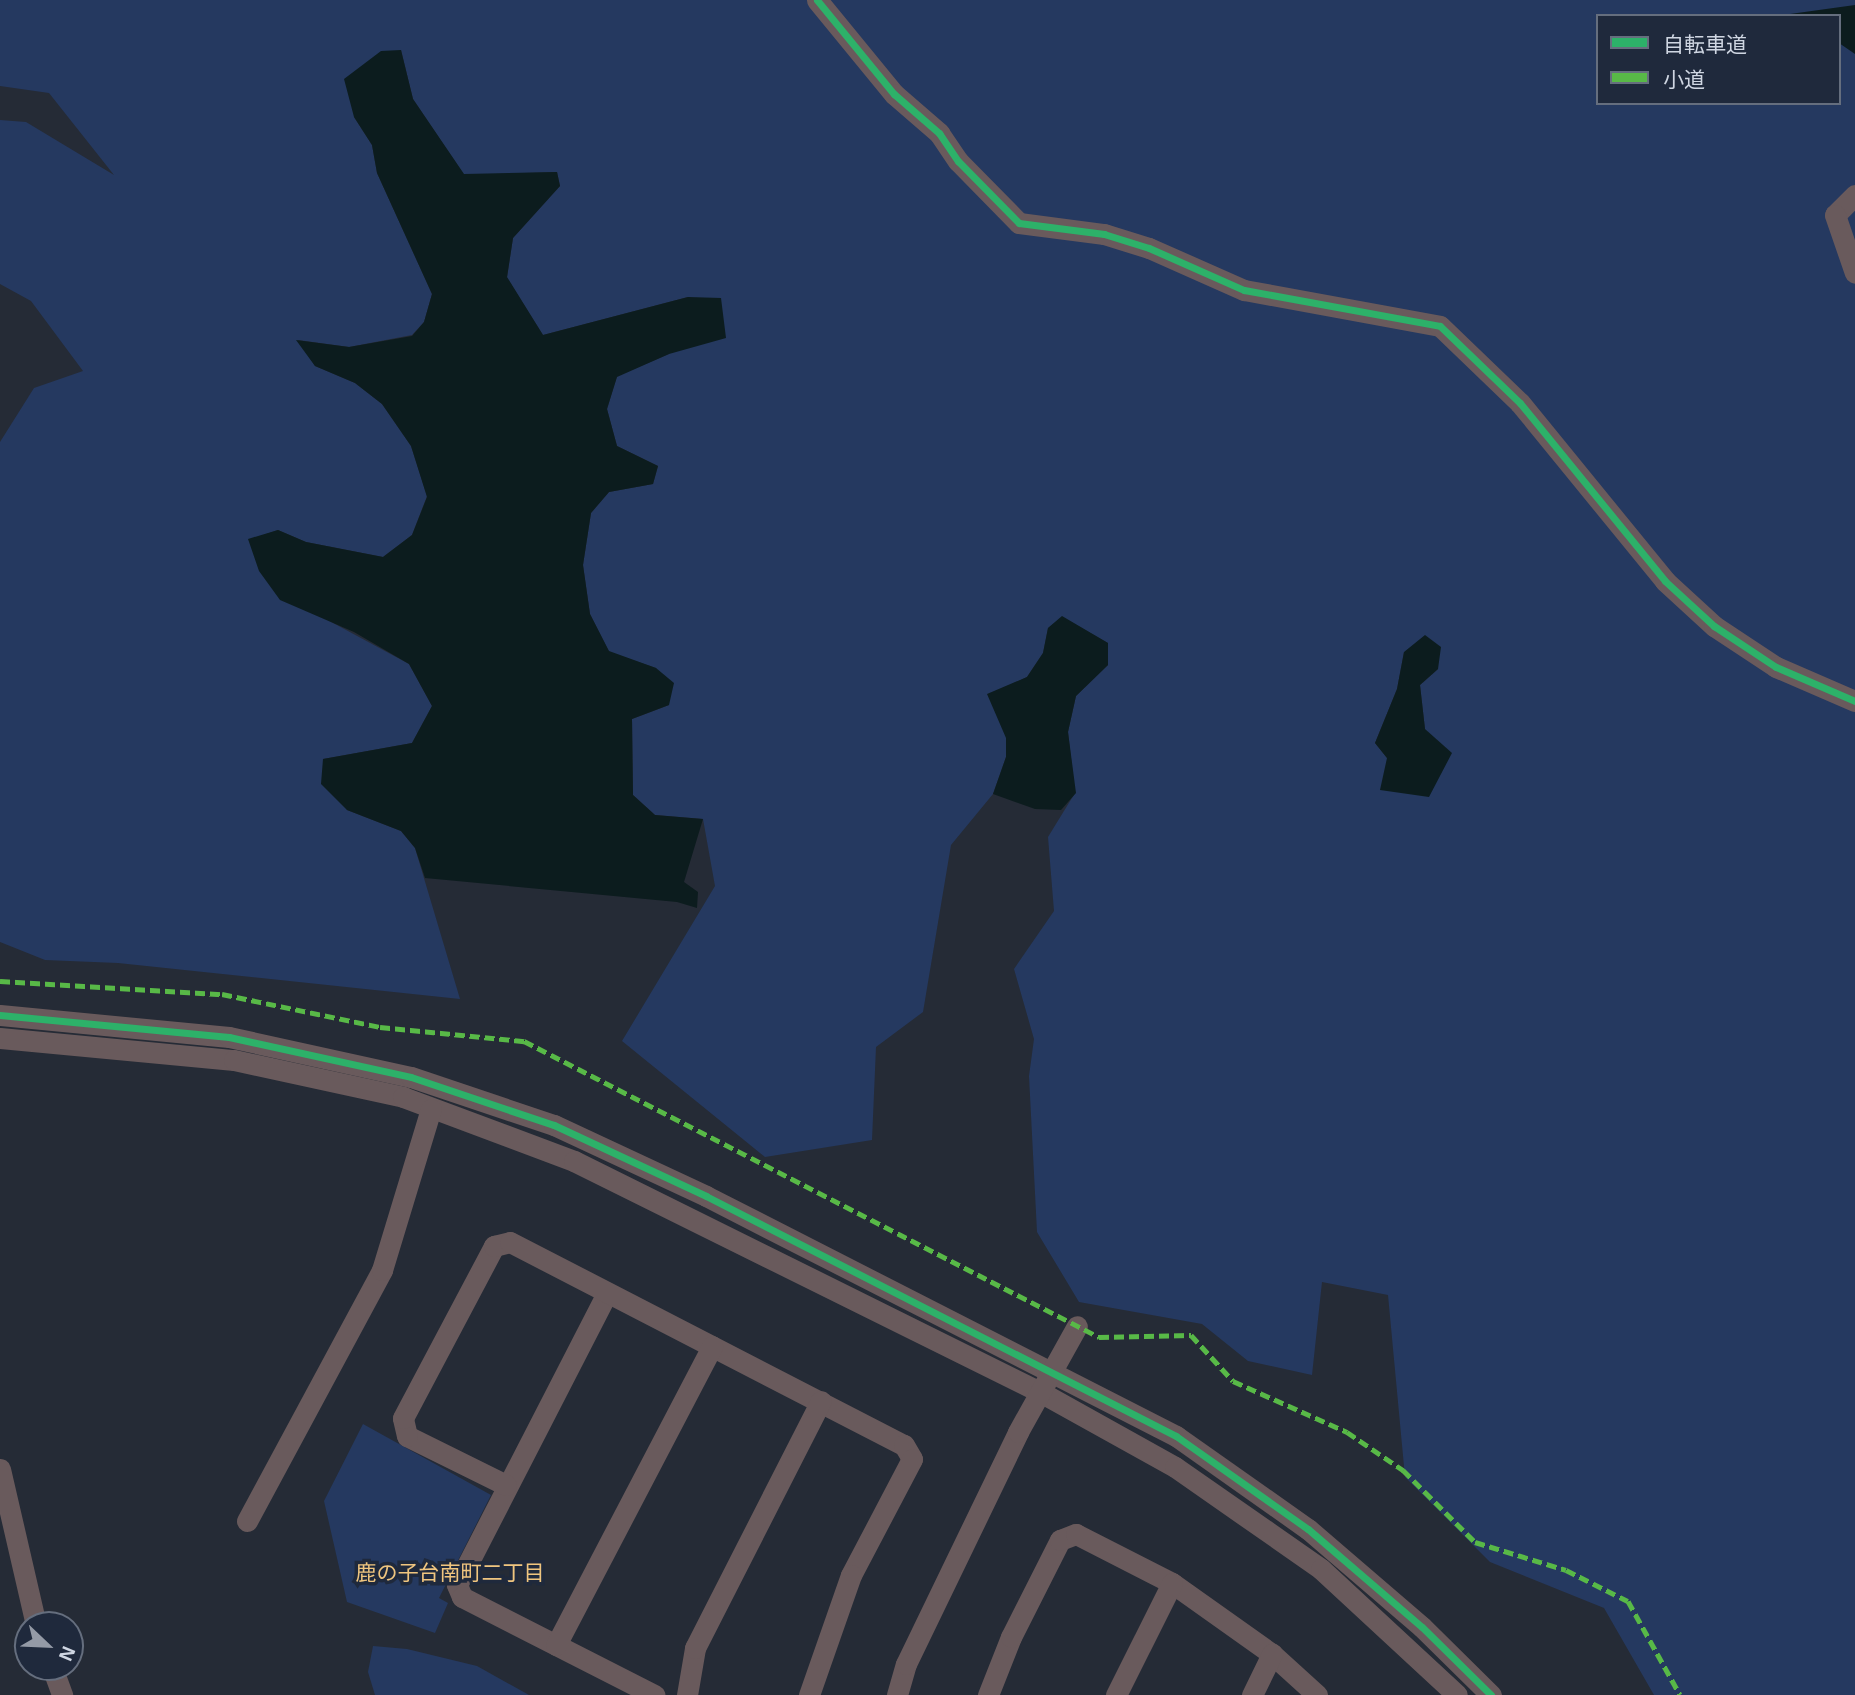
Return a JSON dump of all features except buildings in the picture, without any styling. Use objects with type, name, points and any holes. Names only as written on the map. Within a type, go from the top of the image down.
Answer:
[{"type":"street","points":[[817,0],[894,94],[939,133],[958,161],[1019,223],[1104,234],[1138,244],[1244,290],[1440,326],[1520,403],[1665,581],[1695,608],[1776,667],[1855,701]]},
{"type":"street","points":[[1855,195],[1835,215],[1855,273]]},
{"type":"street","points":[[0,1015],[229,1037],[411,1077],[554,1125],[1055,1373],[1176,1436],[1308,1529],[1422,1627],[1491,1695]]},
{"type":"street","points":[[0,1038],[234,1060],[403,1097],[574,1161],[1042,1393],[1175,1467],[1321,1569],[1457,1695]]},
{"type":"street","points":[[247,1521],[382,1270],[431,1109]]},
{"type":"street","points":[[506,1485],[407,1436],[403,1418],[494,1246],[510,1242],[904,1445],[912,1459],[851,1575],[809,1695]]},
{"type":"street","points":[[607,1293],[506,1485],[457,1585],[462,1597],[654,1695]]},
{"type":"street","points":[[897,1695],[918,1640],[1018,1432],[1055,1373],[1077,1326]]},
{"type":"street","points":[[556,1645],[712,1346]]},
{"type":"street","points":[[687,1695],[695,1648],[821,1401]]},
{"type":"street","points":[[0,1469],[31,1611]]},
{"type":"street","points":[[988,1695],[1011,1637],[1060,1540],[1076,1534],[1172,1583],[1272,1654],[1317,1695]]},
{"type":"street","points":[[1116,1695],[1172,1583]]},
{"type":"street","points":[[1252,1695],[1272,1654]]},
{"type":"shaded area","points":[[0,0],[1855,0],[1855,1695],[1654,1695],[1604,1608],[1490,1562],[1405,1477],[1388,1295],[1322,1282],[1312,1375],[1248,1361],[1202,1324],[1079,1302],[1037,1232],[1029,1076],[1034,1039],[1014,969],[1054,911],[1048,837],[1075,793],[1068,732],[1076,696],[1108,665],[1108,643],[1062,617],[1048,628],[1043,653],[1027,677],[1012,684],[1006,757],[993,794],[951,845],[923,1012],[876,1047],[872,1140],[765,1157],[622,1041],[715,886],[703,819],[655,815],[633,795],[632,719],[669,705],[656,668],[609,652],[590,614],[583,565],[591,513],[609,492],[653,484],[658,466],[617,446],[607,409],[617,376],[669,354],[688,297],[543,335],[507,278],[513,238],[560,186],[557,172],[464,175],[413,99],[401,50],[354,117],[372,145],[377,173],[432,294],[424,322],[412,335],[349,347],[298,340],[315,366],[355,383],[382,404],[411,446],[427,496],[412,535],[383,557],[306,542],[278,530],[249,540],[322,617],[409,664],[432,706],[412,743],[323,759],[347,810],[401,831],[415,848],[460,999],[118,963],[45,960],[0,942],[0,442],[34,388],[83,371],[31,301],[0,284],[0,120],[26,122],[114,175],[49,93],[0,86]],"holes":[[[1404,652],[1438,669],[1420,685],[1425,729],[1387,758],[1375,743],[1397,689]]]},
{"type":"shaded area","points":[[1855,5],[1855,54],[1841,44],[1841,14],[1790,14]]},
{"type":"shaded area","points":[[401,50],[413,99],[464,174],[557,172],[560,186],[513,238],[507,277],[543,335],[688,297],[721,298],[726,338],[669,354],[617,377],[607,409],[617,446],[658,466],[653,484],[609,492],[591,513],[583,565],[590,614],[609,651],[656,668],[674,683],[669,705],[632,719],[633,795],[655,815],[703,819],[684,882],[698,892],[697,908],[677,902],[425,878],[415,848],[401,831],[347,810],[321,784],[323,759],[412,743],[432,706],[409,664],[354,632],[280,600],[259,571],[248,539],[278,530],[306,542],[383,557],[412,535],[427,497],[411,446],[382,404],[355,383],[315,366],[296,340],[349,347],[412,336],[424,322],[432,294],[377,173],[372,145],[354,117],[344,79],[381,51]]},
{"type":"shaded area","points":[[1062,616],[1108,643],[1108,665],[1076,696],[1068,732],[1076,793],[1061,810],[1035,809],[993,794],[1006,757],[1006,738],[987,694],[1027,677],[1043,653],[1048,628]]},
{"type":"shaded area","points":[[1425,635],[1441,647],[1438,669],[1420,685],[1425,729],[1452,753],[1429,797],[1380,790],[1387,758],[1375,743],[1397,689],[1404,652]]},
{"type":"shaded area","points":[[363,1424],[491,1495],[439,1598],[448,1603],[435,1633],[347,1602],[324,1501]]},
{"type":"shaded area","points":[[373,1646],[407,1649],[477,1666],[529,1695],[375,1695],[368,1672]]},
{"type":"marked path","points":[[0,981],[222,994],[380,1027],[524,1041],[1099,1337],[1191,1335],[1233,1381],[1347,1432],[1403,1470],[1475,1542],[1566,1570],[1628,1601],[1680,1695]]},
{"type":"cycle path","points":[[817,0],[894,94],[939,133],[958,161],[1019,223],[1104,234],[1149,248],[1244,290],[1440,326],[1520,403],[1665,581],[1714,626],[1776,667],[1855,701]]},
{"type":"cycle path","points":[[0,1015],[229,1037],[411,1077],[554,1125],[706,1196],[1176,1436],[1308,1529],[1422,1627],[1491,1695]]},
{"type":"district","name":"鹿の子台南町二丁目","points":[[450,1573]]}]
